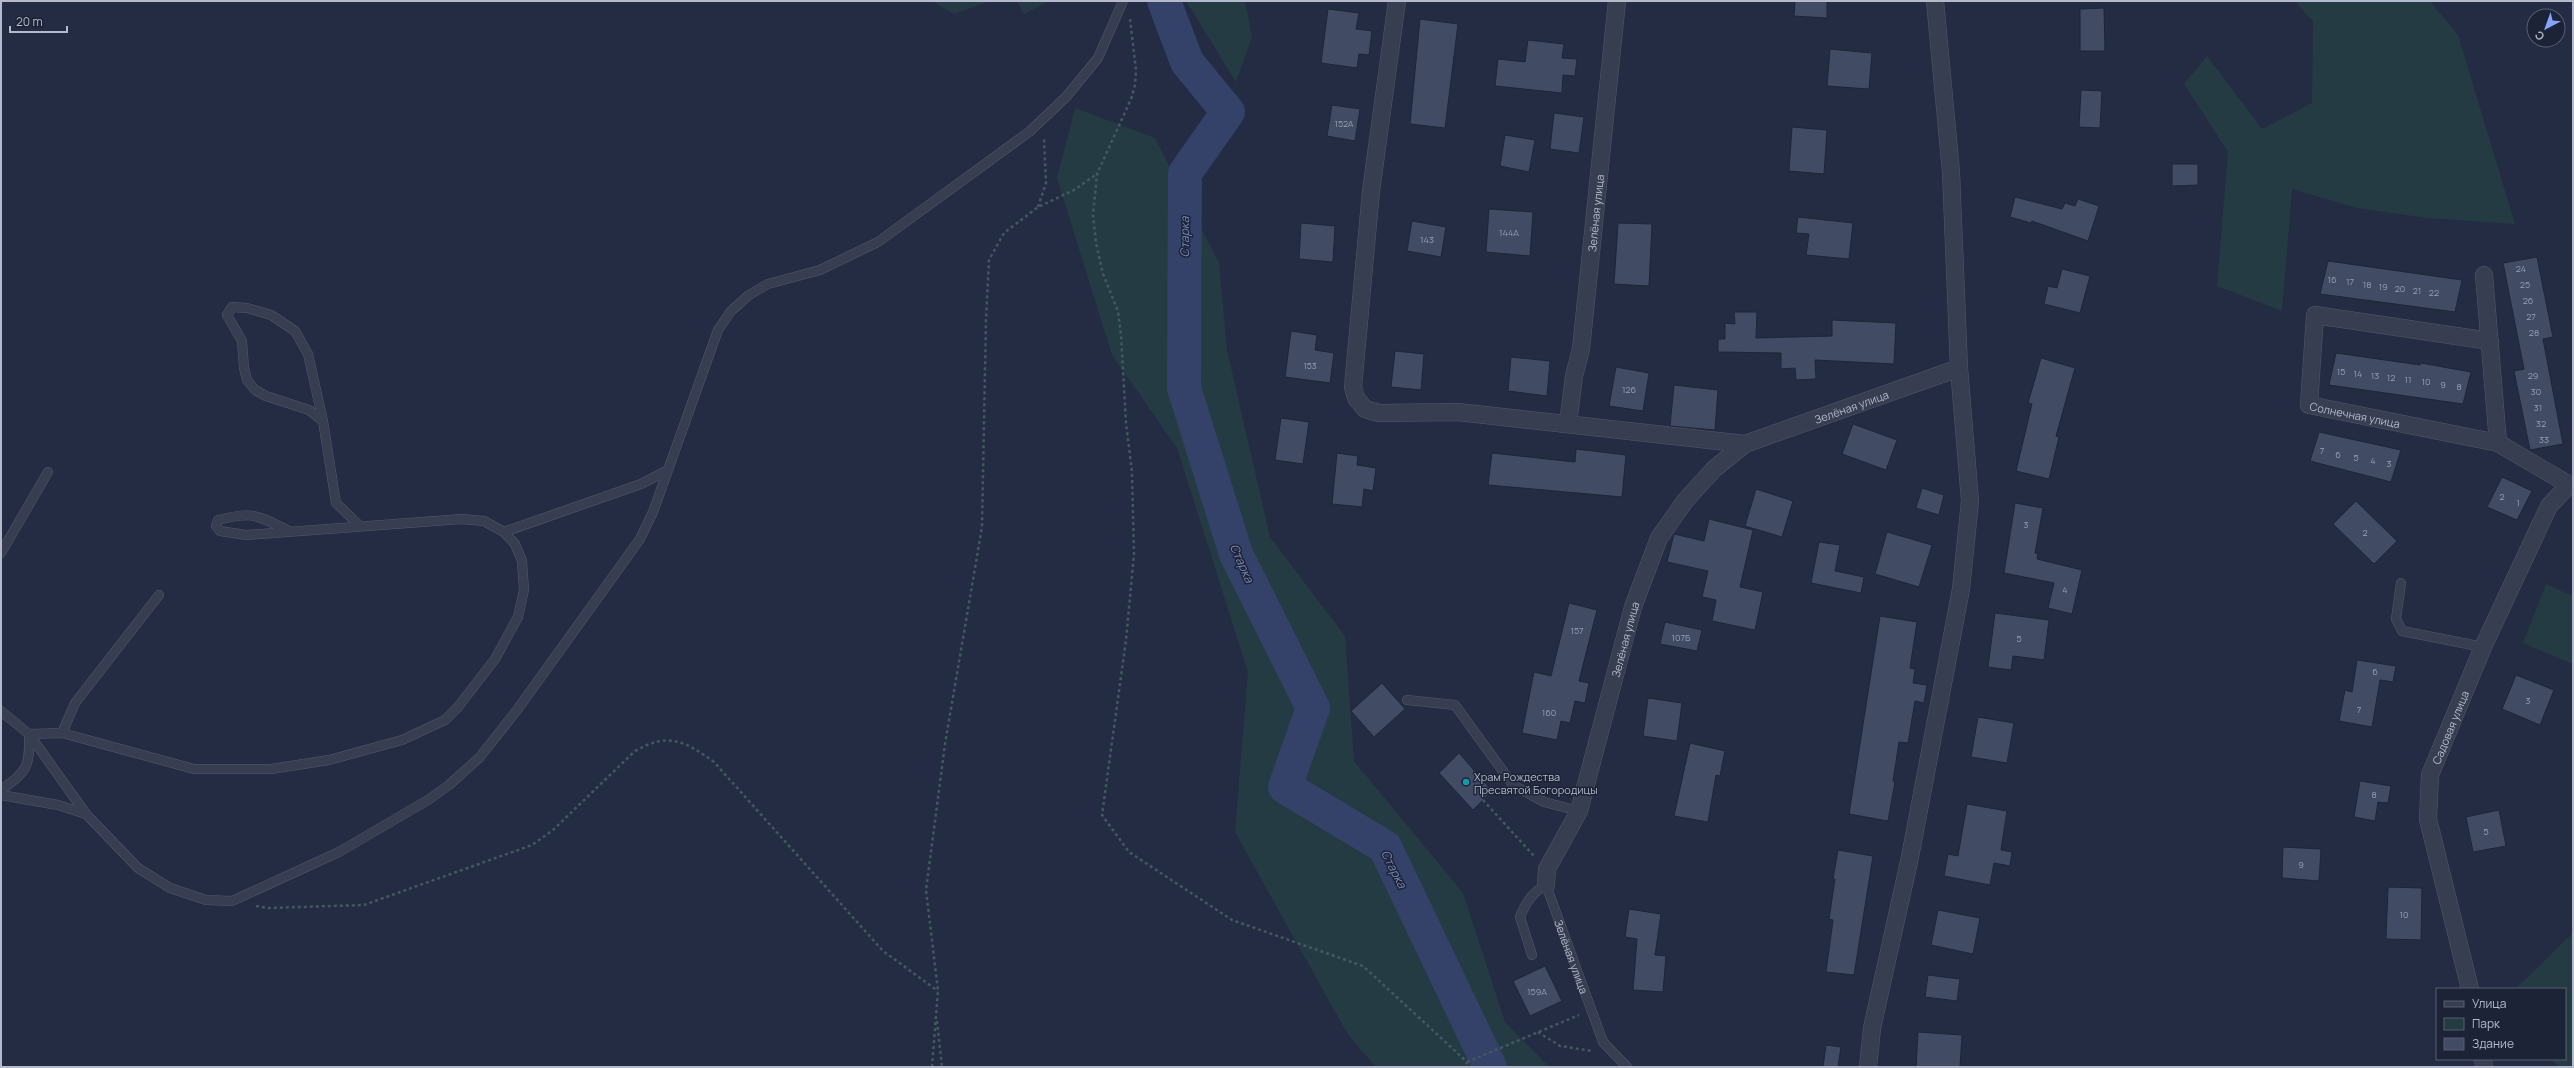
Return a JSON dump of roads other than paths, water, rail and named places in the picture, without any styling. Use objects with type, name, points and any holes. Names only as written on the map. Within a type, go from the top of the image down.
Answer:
[{"type":"street","points":[[1397,1],[1371,191],[1352,386],[1356,398],[1365,409],[1379,414],[1458,412],[1745,444]]},
{"type":"street","name":"Зелёная улица","points":[[1568,424],[1574,376],[1581,349],[1617,1]]},
{"type":"street","points":[[1868,1067],[1872,1028],[1910,857],[1961,589],[1970,501],[1959,368],[1951,172],[1935,1]]},
{"type":"street","points":[[2484,275],[2498,443]]},
{"type":"street","name":"Солнечная улица","points":[[2490,341],[2315,315],[2309,405],[2498,443],[2571,486]]},
{"type":"street","name":"Зелёная улица","points":[[1546,877],[1579,811],[1633,607],[1659,538],[1685,500],[1709,474],[1745,444],[1959,368]]},
{"type":"street","name":"Садовая улица","points":[[2470,988],[2428,819],[2430,775],[2483,647],[2549,506],[2571,486]]},
{"type":"lane","points":[[1,711],[29,734],[86,814],[138,868],[170,888],[206,900],[232,901],[339,852],[428,800],[479,758],[517,710],[640,539],[653,512],[718,330],[731,311],[749,295],[768,284],[820,270],[878,242],[1029,132],[1066,97],[1098,58],[1123,1]]},
{"type":"lane","points":[[323,420],[309,410],[266,396],[255,390],[247,380],[244,368],[242,341],[227,315],[232,307],[247,308],[271,315],[295,331],[308,354],[323,420],[336,503],[360,526]]},
{"type":"lane","points":[[504,532],[641,484],[668,470]]},
{"type":"lane","points":[[1,553],[48,472]]},
{"type":"lane","points":[[29,734],[62,733],[194,769],[271,768],[328,760],[402,740],[445,720],[458,707],[495,659],[518,617],[524,590],[522,561],[515,544],[504,532],[484,522],[462,518],[246,535],[220,531],[216,526],[218,520],[243,514],[256,514],[289,531]]},
{"type":"lane","points":[[2401,583],[2396,619],[2402,631],[2483,647]]},
{"type":"lane","points":[[62,733],[75,703],[159,595]]},
{"type":"lane","points":[[1407,700],[1455,705],[1513,785],[1544,802],[1579,811]]},
{"type":"lane","points":[[1,790],[19,777],[30,760],[29,734]]},
{"type":"lane","points":[[1,795],[58,805],[86,814]]},
{"type":"lane","points":[[1532,954],[1520,917],[1525,905],[1539,889],[1546,877]]},
{"type":"lane","name":"Зелёная улица","points":[[1546,877],[1590,1011],[1603,1042],[1611,1053],[1627,1067]]},
{"type":"waterway","name":"Старка","points":[[1164,1],[1187,62],[1228,112],[1185,173],[1184,388],[1236,554],[1313,708],[1285,787],[1385,847],[1490,1067]]},
{"type":"place","name":"Храм Рождества Пресвятой Богородицы","points":[[1466,782]]}]
